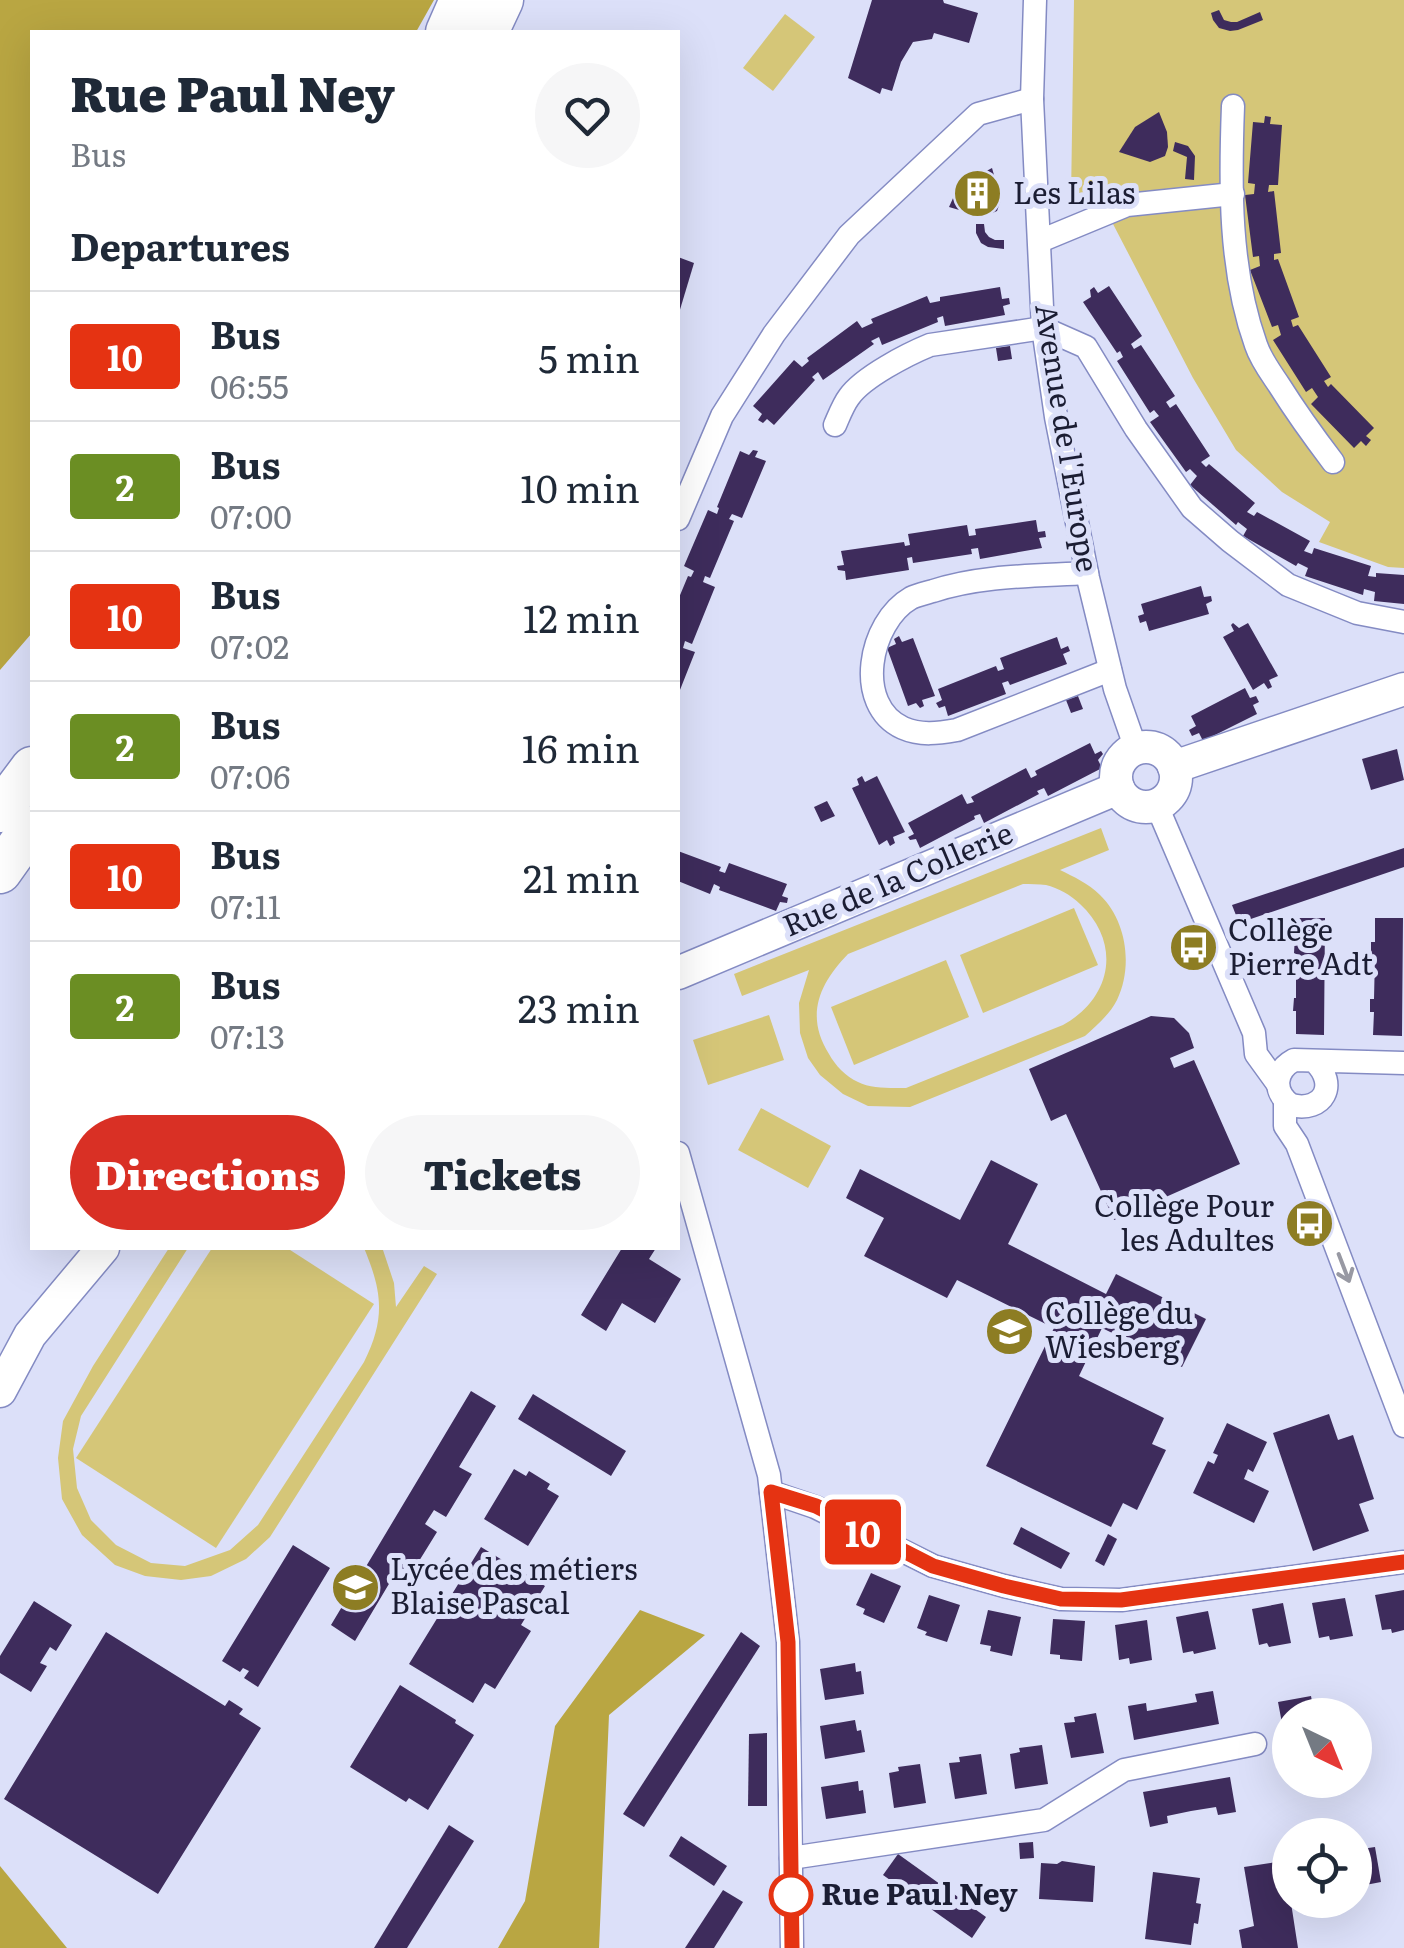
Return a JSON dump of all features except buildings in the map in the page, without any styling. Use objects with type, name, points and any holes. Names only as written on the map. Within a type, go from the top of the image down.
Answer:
[{"type":"highway","points":[[448,30],[461,0]]},
{"type":"highway","points":[[489,30],[502,0]]},
{"type":"highway","points":[[0,771],[30,736]]},
{"type":"highway","points":[[0,811],[30,771]]},
{"type":"highway","points":[[0,872],[30,830]]},
{"type":"street","name":"Avenue de l'Europe","points":[[1035,0],[1032,99],[1044,328],[1056,417],[1110,670],[1136,749]]},
{"type":"street","points":[[680,514],[722,416],[774,334],[849,234],[978,114],[1032,99]]},
{"type":"street","points":[[1234,106],[1233,194],[1238,275],[1256,346],[1333,462]]},
{"type":"street","points":[[1040,241],[1128,205],[1233,194]]},
{"type":"street","points":[[834,426],[849,396],[863,382],[919,350],[930,345],[1044,328],[1086,348],[1136,430],[1192,508],[1230,541],[1288,585],[1357,613],[1404,622]]},
{"type":"street","points":[[1087,573],[952,584],[911,598],[888,618],[874,644],[872,676],[880,708],[902,728],[930,734],[957,730],[1110,670]]},
{"type":"street","points":[[1174,767],[1404,689]]},
{"type":"street","points":[[1136,749],[1159,750],[1174,767],[1174,790],[1157,806],[1134,804],[1118,788],[1119,765],[1136,749]]},
{"type":"street","name":"Rue de la Collerie","points":[[680,973],[1118,788]]},
{"type":"street","points":[[1157,806],[1254,1034],[1256,1054],[1290,1097],[1322,1098],[1326,1089],[1323,1070],[1254,1034]]},
{"type":"street","points":[[1404,1064],[1304,1060],[1282,1068],[1290,1097],[1286,1126],[1297,1144],[1404,1426]]},
{"type":"street","points":[[680,1160],[769,1475],[788,1642],[792,1948]]},
{"type":"street","points":[[0,1391],[30,1334],[102,1250]]},
{"type":"street","points":[[771,1492],[816,1506],[933,1566],[1061,1599],[1121,1600],[1404,1562]]},
{"type":"street","points":[[791,1858],[1044,1820],[1124,1770],[1255,1744]]},
{"type":"shaded area","points":[[0,0],[434,0],[417,30],[30,30],[30,635],[0,670]]},
{"type":"shaded area","points":[[1074,0],[1404,0],[1404,568],[1388,567],[1319,542],[1330,522],[1282,492],[1236,450],[1193,378],[1113,224],[1106,195],[1071,198]]},
{"type":"shaded area","points":[[785,14],[815,37],[773,91],[743,68]]},
{"type":"shaded area","points":[[1101,828],[1109,850],[1060,870],[1095,891],[1116,918],[1126,959],[1122,987],[1114,1005],[1085,1036],[910,1107],[868,1106],[843,1094],[820,1075],[808,1058],[800,1033],[799,1003],[809,970],[742,996],[734,974]],"holes":[[[1023,884],[1046,885],[1068,895],[1093,919],[1102,936],[1106,969],[1101,985],[1080,1014],[1063,1025],[906,1088],[869,1086],[841,1070],[822,1040],[817,1014],[829,977],[848,954]]]},
{"type":"shaded area","points":[[1074,908],[1098,965],[983,1013],[960,955]]},
{"type":"shaded area","points":[[946,960],[969,1017],[854,1065],[831,1007]]},
{"type":"shaded area","points":[[769,1015],[784,1060],[708,1085],[693,1040]]},
{"type":"shaded area","points":[[761,1108],[831,1146],[808,1188],[738,1150]]},
{"type":"shaded area","points":[[168,1250],[187,1250],[81,1416],[73,1449],[77,1488],[91,1520],[116,1545],[151,1563],[185,1566],[230,1550],[258,1525],[364,1362],[376,1332],[379,1305],[365,1250],[383,1250],[394,1283],[396,1307],[424,1266],[437,1274],[270,1537],[246,1559],[211,1576],[181,1580],[145,1576],[115,1565],[82,1535],[62,1499],[58,1458],[63,1421],[93,1366]]},
{"type":"shaded area","points":[[211,1250],[290,1250],[374,1304],[216,1548],[76,1458]]},
{"type":"shaded area","points":[[640,1610],[705,1635],[609,1715],[599,1948],[498,1948],[525,1901],[555,1726]]},
{"type":"shaded area","points":[[0,1866],[67,1948],[0,1948]]},
{"type":"bus line","name":"10","points":[[792,1948],[788,1642],[771,1492],[816,1506],[933,1566],[1061,1599],[1121,1600],[1404,1562]]},
{"type":"place","name":"Les Lilas","points":[[978,194]]},
{"type":"place","name":"Collège Pierre Adt","points":[[1193,948]]},
{"type":"place","name":"Collège Pour les Adultes","points":[[1309,1224]]},
{"type":"place","name":"Collège du Wiesberg","points":[[1010,1331]]},
{"type":"place","name":"Lycée des métiers Blaise Pascal","points":[[355,1587]]},
{"type":"place","name":"Rue Paul Ney","points":[[791,1895]]}]
